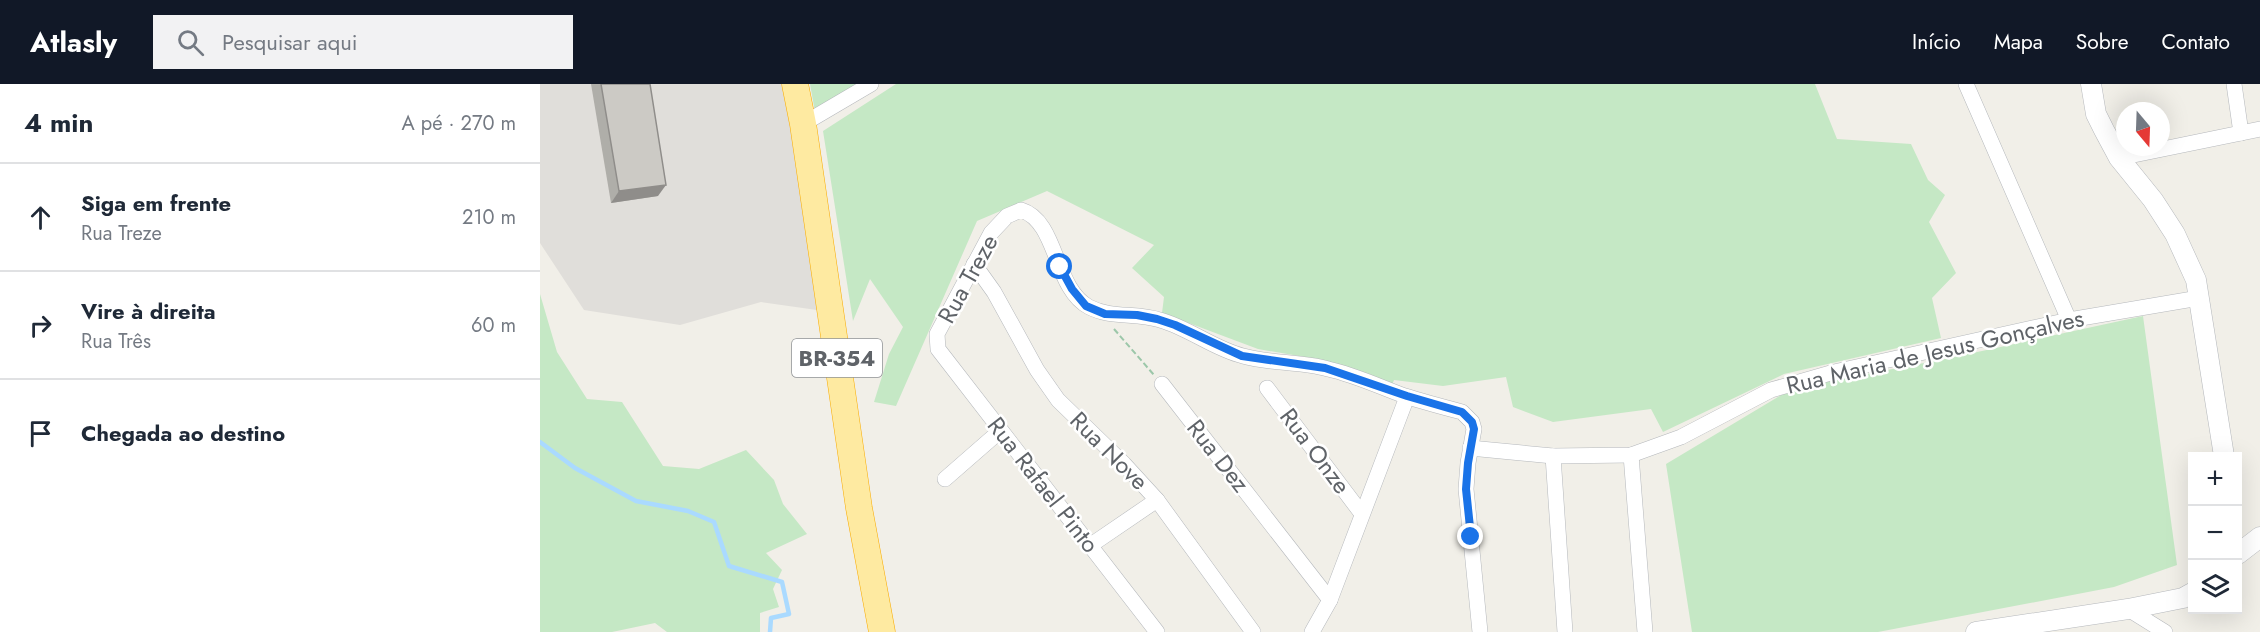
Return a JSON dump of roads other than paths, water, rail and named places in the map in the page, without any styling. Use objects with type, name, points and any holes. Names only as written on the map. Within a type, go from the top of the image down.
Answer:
[{"type":"highway","name":"BR-354","points":[[795,84],[803,124],[859,508],[882,632]]},
{"type":"street","points":[[803,124],[871,84]]},
{"type":"street","points":[[1966,84],[2069,320]]},
{"type":"street","points":[[2091,84],[2096,114],[2119,158],[2153,200],[2175,234],[2196,280],[2223,452]]},
{"type":"street","points":[[2234,84],[2241,133]]},
{"type":"street","points":[[2119,158],[2260,129]]},
{"type":"street","name":"Rua Treze","points":[[937,334],[991,233],[1007,216],[1022,210],[1032,213],[1041,225],[1072,289],[1086,306],[1105,314],[1137,315],[1157,319],[1242,356],[1325,368],[1462,412],[1472,422],[1474,429],[1470,448]]},
{"type":"street","name":"Rua Nove","points":[[974,264],[994,292],[1037,370],[1058,400],[1124,464],[1157,500],[1253,632]]},
{"type":"street","name":"Rua Maria de Jesus Gonçalves","points":[[1470,448],[1553,456],[1631,455],[1681,437],[1771,390],[1794,383],[1881,360],[2069,320],[2199,298]]},
{"type":"street","name":"Rua Rafael Pinto","points":[[937,334],[938,349],[943,357],[1157,632]]},
{"type":"street","name":"Rua Dez","points":[[1162,384],[1330,600]]},
{"type":"street","name":"Rua Onze","points":[[1267,388],[1362,514]]},
{"type":"street","points":[[1312,632],[1330,600],[1407,396]]},
{"type":"street","points":[[945,479],[1000,431]]},
{"type":"street","points":[[1470,448],[1466,489],[1480,632]]},
{"type":"street","points":[[1631,455],[1645,632]]},
{"type":"street","points":[[1553,456],[1565,632]]},
{"type":"street","points":[[1091,545],[1157,500]]},
{"type":"street","points":[[2242,549],[2260,537]]},
{"type":"street","points":[[2242,552],[2260,552]]},
{"type":"street","points":[[1976,632],[2128,609],[2188,596]]},
{"type":"street","points":[[2128,609],[2165,632]]},
{"type":"waterway","points":[[540,442],[575,468],[636,501],[688,511],[714,522],[729,566],[782,582],[789,614],[771,618],[770,632]]}]
